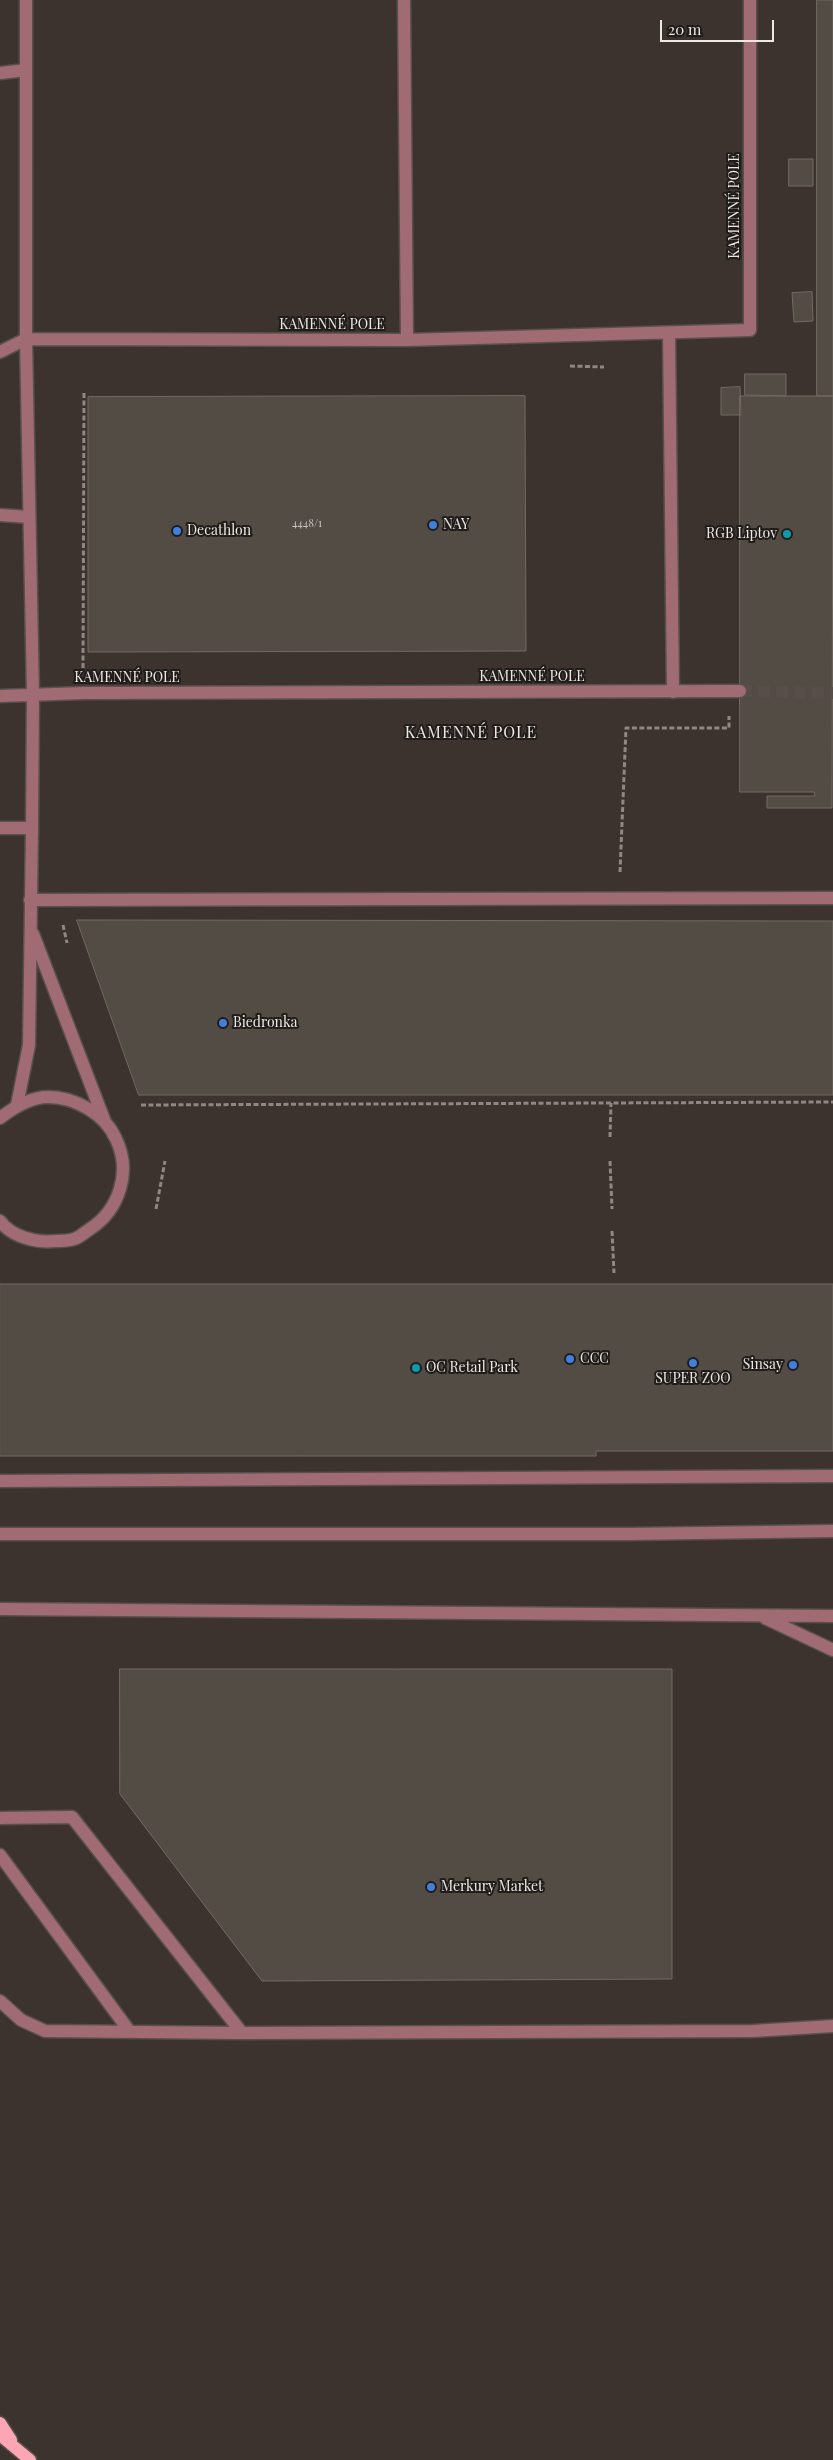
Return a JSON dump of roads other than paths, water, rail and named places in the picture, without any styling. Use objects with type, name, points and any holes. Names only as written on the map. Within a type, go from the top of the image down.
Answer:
[{"type":"main road","points":[[0,2424],[14,2444],[30,2460]]},
{"type":"main road","points":[[0,2435],[14,2444]]},
{"type":"street","points":[[17,1105],[29,1045],[32,828],[33,696],[26,339],[26,0]]},
{"type":"street","points":[[404,0],[407,340]]},
{"type":"street","name":"KAMENNÉ POLE","points":[[26,339],[407,340],[750,330],[750,0]]},
{"type":"street","points":[[0,73],[26,70]]},
{"type":"street","points":[[669,333],[673,692]]},
{"type":"street","points":[[0,352],[26,339]]},
{"type":"street","points":[[0,515],[29,517]]},
{"type":"street","name":"KAMENNÉ POLE","points":[[0,696],[83,693],[734,691]]},
{"type":"street","points":[[0,828],[32,828]]},
{"type":"street","points":[[30,900],[833,898]]},
{"type":"street","points":[[0,1221],[6,1229],[39,1242],[74,1239],[104,1220],[119,1195],[123,1167],[116,1139],[105,1122],[30,927]]},
{"type":"street","points":[[0,1118],[17,1105],[48,1097],[79,1103],[105,1122]]},
{"type":"street","points":[[0,1481],[833,1476]]},
{"type":"street","points":[[0,1534],[630,1534],[833,1530]]},
{"type":"street","points":[[0,1609],[833,1616]]},
{"type":"street","points":[[760,1616],[833,1650]]},
{"type":"street","points":[[0,1818],[72,1817],[242,2033]]},
{"type":"street","points":[[0,1855],[130,2032]]},
{"type":"street","points":[[0,2001],[21,2020],[45,2031],[242,2033],[753,2030],[833,2026]]},
{"type":"tunnel","points":[[740,691],[833,693]]},
{"type":"place","name":"NAY","points":[[433,525]]},
{"type":"place","name":"Decathlon","points":[[177,531]]},
{"type":"place","name":"RGB Liptov","points":[[787,534]]},
{"type":"place","name":"Biedronka","points":[[223,1023]]},
{"type":"place","name":"CCC","points":[[570,1359]]},
{"type":"place","name":"SUPER ZOO","points":[[693,1363]]},
{"type":"place","name":"Sinsay","points":[[793,1365]]},
{"type":"place","name":"OC Retail Park","points":[[416,1368]]},
{"type":"place","name":"Merkury Market","points":[[431,1887]]},
{"type":"district","name":"KAMENNÉ POLE","points":[[471,733]]}]
